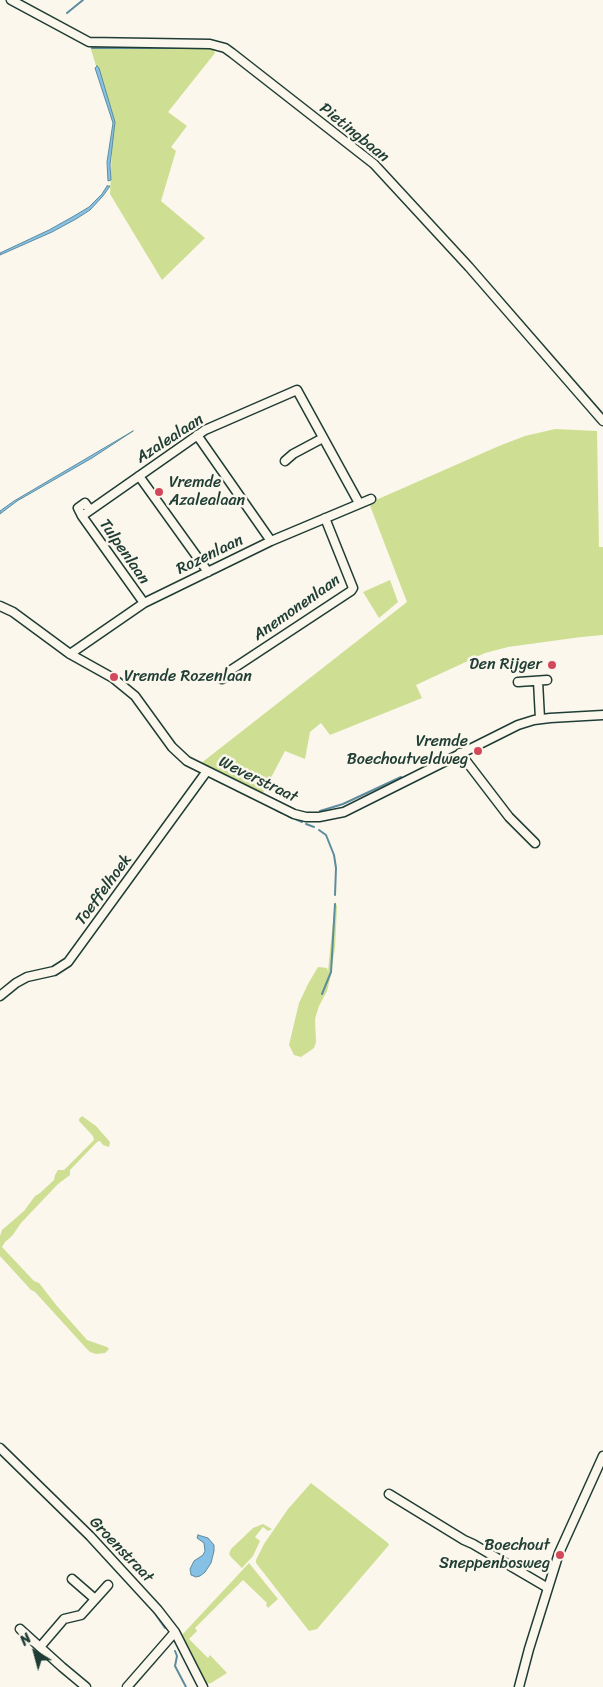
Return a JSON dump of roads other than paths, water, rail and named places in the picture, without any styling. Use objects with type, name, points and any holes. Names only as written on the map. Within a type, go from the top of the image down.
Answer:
[{"type":"street","name":"Pietingbaan","points":[[11,0],[89,42],[210,44],[225,48],[374,164],[470,267],[603,421]]},
{"type":"street","name":"Azalealaan","points":[[82,516],[78,508],[85,504],[90,510],[205,430],[297,390],[323,438]]},
{"type":"street","points":[[197,435],[271,541]]},
{"type":"street","points":[[285,461],[293,454],[323,438],[360,503]]},
{"type":"street","points":[[139,476],[208,572]]},
{"type":"street","name":"Rozenlaan","points":[[70,654],[144,603],[271,541],[371,499]]},
{"type":"street","name":"Tulpenlaan","points":[[82,516],[144,603]]},
{"type":"street","name":"Anemonenlaan","points":[[222,679],[231,670],[353,588],[325,518]]},
{"type":"street","name":"Weverstraat","points":[[0,606],[13,612],[70,654],[113,678],[135,696],[179,754],[187,761],[294,814],[319,818],[344,812],[518,725],[540,719],[603,715]]},
{"type":"street","points":[[518,682],[547,680]]},
{"type":"street","points":[[538,681],[540,719]]},
{"type":"street","points":[[460,753],[509,817],[535,843]]},
{"type":"street","name":"Toeffelhoek","points":[[0,996],[27,977],[54,971],[68,962],[207,771]]},
{"type":"street","name":"Groenstraat","points":[[0,1448],[129,1577],[158,1610],[175,1632],[203,1687]]},
{"type":"street","points":[[519,1687],[559,1553],[603,1456]]},
{"type":"street","points":[[389,1494],[548,1588]]},
{"type":"street","points":[[72,1579],[95,1599]]},
{"type":"street","points":[[40,1647],[64,1619],[80,1616],[108,1584]]},
{"type":"street","points":[[20,1629],[86,1687]]},
{"type":"street","points":[[127,1687],[175,1632]]},
{"type":"water","points":[[97,66],[115,122],[110,165],[111,180],[108,181],[107,162],[113,123],[95,68]]},
{"type":"water","points":[[107,186],[110,186],[90,210],[52,232],[0,255],[0,253],[49,230],[89,207]]},
{"type":"water","points":[[133,431],[92,458],[17,501],[0,514],[0,511],[14,501]]},
{"type":"water","points":[[198,1535],[208,1538],[214,1545],[214,1551],[211,1563],[205,1572],[196,1577],[191,1575],[190,1569],[194,1561],[203,1555],[205,1551],[204,1543],[197,1538]]},
{"type":"waterway","points":[[67,13],[83,0]]},
{"type":"waterway","points":[[92,48],[212,48]]},
{"type":"waterway","points":[[320,811],[343,804],[401,777]]},
{"type":"waterway","points":[[214,779],[224,784]]},
{"type":"waterway","points":[[236,790],[252,798]]},
{"type":"waterway","points":[[259,801],[271,807]]},
{"type":"waterway","points":[[276,810],[282,813]]},
{"type":"waterway","points":[[288,816],[302,822]]},
{"type":"waterway","points":[[306,824],[314,827]]},
{"type":"waterway","points":[[319,830],[326,835],[334,855],[336,868],[335,895]]},
{"type":"waterway","points":[[322,994],[331,972],[335,904]]},
{"type":"waterway","points":[[15,1468],[39,1492]]},
{"type":"waterway","points":[[149,1605],[165,1628]]},
{"type":"waterway","points":[[175,1651],[177,1656],[175,1666],[186,1687]]},
{"type":"place","name":"Vremde Azalealaan","points":[[159,492]]},
{"type":"place","name":"Den Rijger","points":[[552,665]]},
{"type":"place","name":"Vremde Rozenlaan","points":[[114,677]]},
{"type":"place","name":"Vremde Boechoutveldweg","points":[[478,751]]},
{"type":"place","name":"Boechout Sneppenbosweg","points":[[560,1555]]}]
